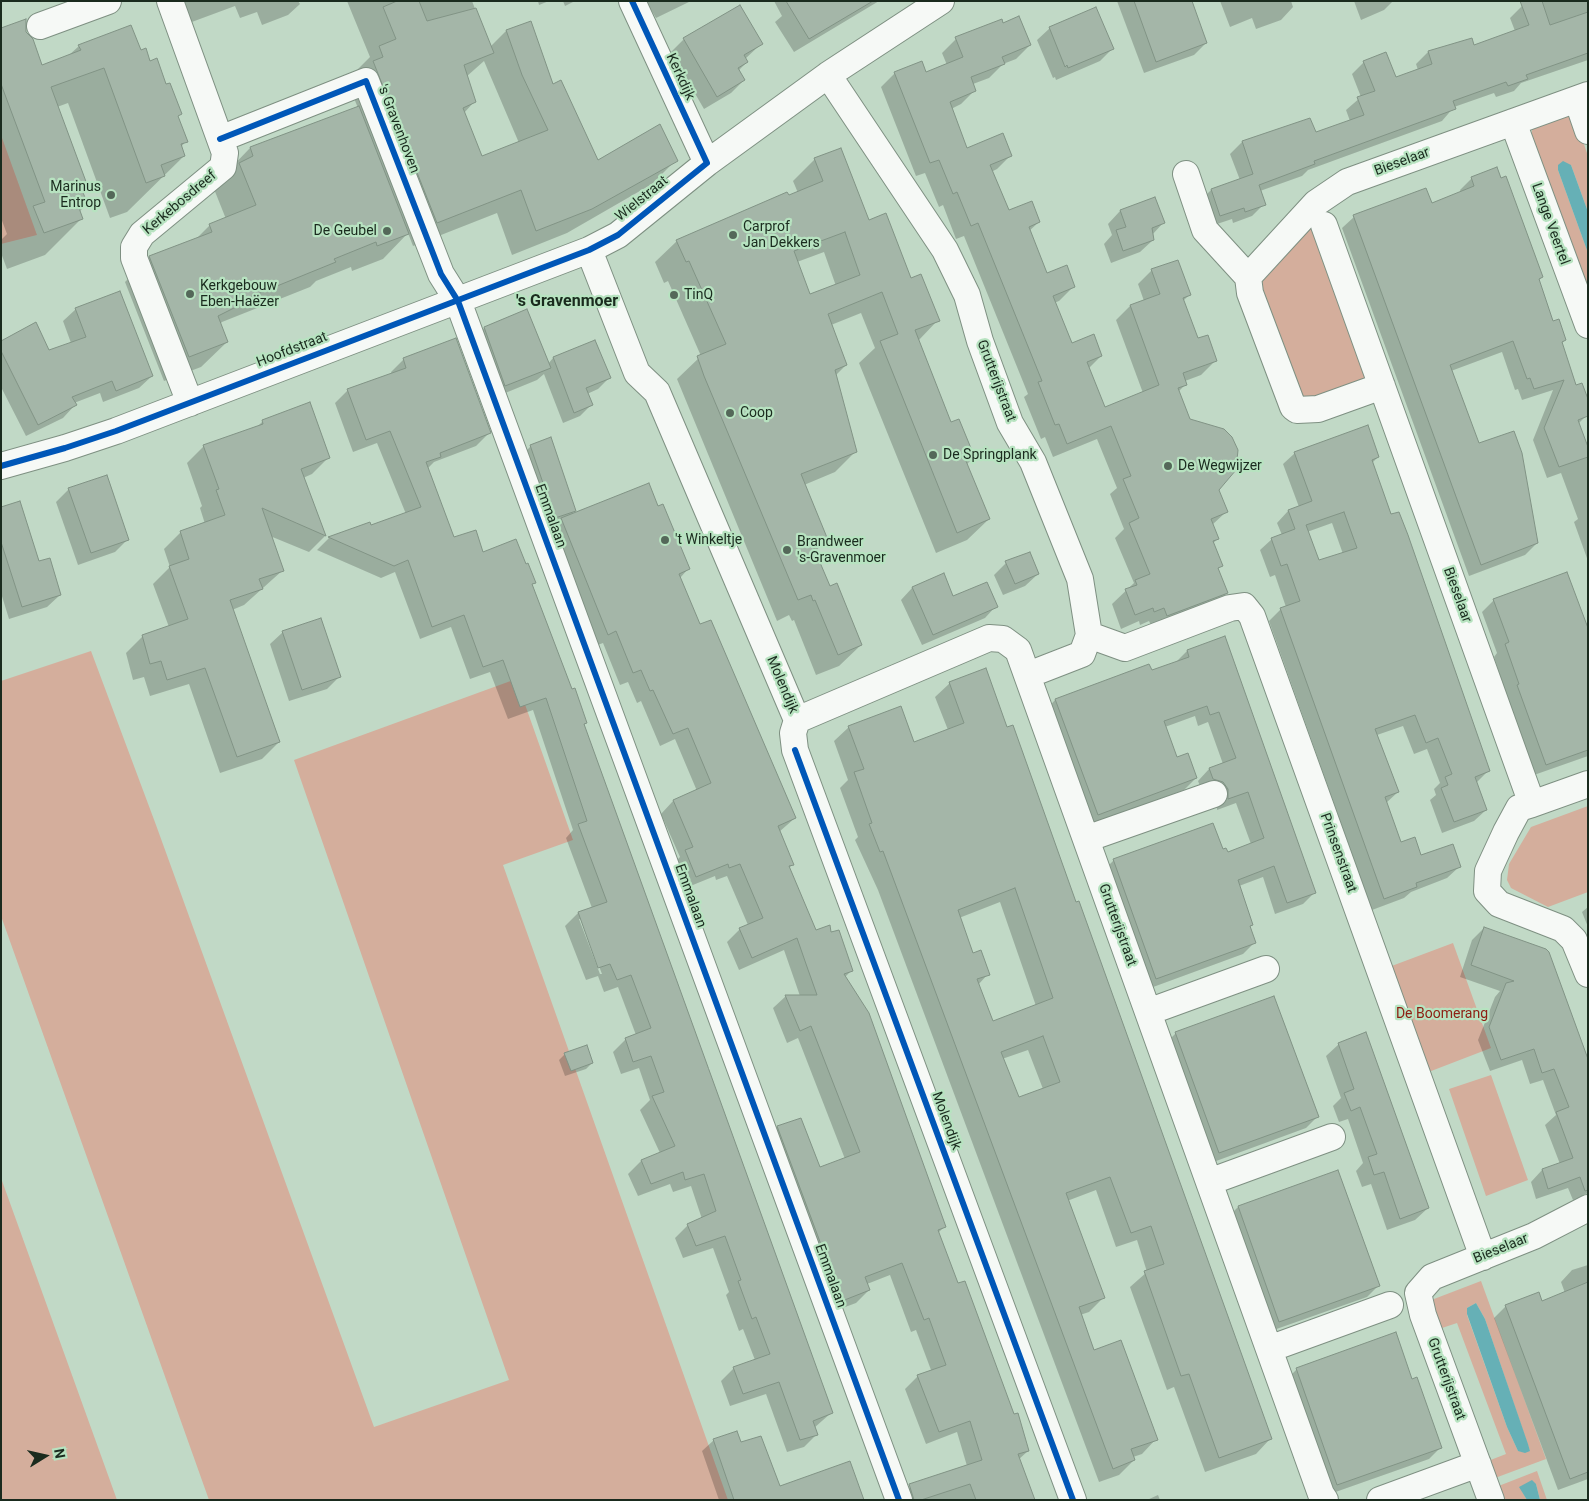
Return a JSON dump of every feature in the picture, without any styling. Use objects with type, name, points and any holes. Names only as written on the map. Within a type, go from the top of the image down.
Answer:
[{"type":"street","points":[[40,26],[108,1]]},
{"type":"street","name":"Kerkebosdreef","points":[[170,1],[225,153],[223,167],[142,234],[134,247],[134,258],[190,403]]},
{"type":"street","name":"Kerkdijk","points":[[632,1],[707,163]]},
{"type":"street","name":"Wielstraat","points":[[589,250],[618,234],[707,163],[828,75],[941,1]]},
{"type":"street","name":"Grutterijstraat","points":[[828,75],[945,250],[967,295],[980,342],[1010,422],[1033,462],[1080,579],[1089,635]]},
{"type":"street","name":"'s Gravenhoven","points":[[220,139],[366,81],[441,274],[458,301]]},
{"type":"street","points":[[1582,97],[1588,130]]},
{"type":"street","name":"Bieselaar","points":[[1248,277],[1310,210],[1330,191],[1346,182],[1582,97]]},
{"type":"street","name":"Lange Veertel","points":[[1513,122],[1588,325]]},
{"type":"street","points":[[1186,174],[1205,230],[1248,277],[1250,293],[1293,406],[1297,410],[1318,409],[1382,386]]},
{"type":"street","name":"Bieselaar","points":[[1324,225],[1532,804]]},
{"type":"street","name":"Hoofdstraat","points":[[1,466],[65,448],[190,403],[589,250]]},
{"type":"street","name":"Molendijk","points":[[589,250],[637,373],[657,392],[797,720],[793,732],[795,750],[1073,1500]]},
{"type":"street","name":"Emmalaan","points":[[458,301],[899,1500]]},
{"type":"street","name":"Prinsenstraat","points":[[1089,635],[1125,648],[1230,608],[1244,606],[1252,616],[1483,1257]]},
{"type":"street","points":[[1028,675],[1082,654],[1089,635]]},
{"type":"street","name":"Grutterijstraat","points":[[797,720],[989,638],[1003,639],[1018,650],[1321,1494],[1325,1500]]},
{"type":"street","points":[[1588,784],[1519,808],[1488,871],[1487,891],[1499,904],[1563,929],[1574,940],[1588,974]]},
{"type":"street","points":[[1086,838],[1214,794]]},
{"type":"street","points":[[1148,1012],[1266,969]]},
{"type":"street","points":[[1209,1182],[1332,1137]]},
{"type":"street","name":"Bieselaar","points":[[1418,1293],[1432,1277],[1534,1236],[1588,1208]]},
{"type":"street","name":"Grutterijstraat","points":[[1418,1293],[1423,1315],[1490,1500]]},
{"type":"street","points":[[1269,1349],[1390,1305]]},
{"type":"street","points":[[1380,1500],[1478,1464]]},
{"type":"green space","points":[[1568,115],[1578,127],[1588,156],[1588,212],[1571,165],[1558,170],[1588,253],[1588,304],[1529,143],[1533,127]]},
{"type":"green space","points":[[1,135],[37,235],[1,244]]},
{"type":"green space","points":[[1317,219],[1372,377],[1319,397],[1310,398],[1297,393],[1259,279]]},
{"type":"green space","points":[[91,651],[374,1427],[509,1380],[294,760],[516,679],[573,840],[503,865],[728,1500],[209,1500],[1,916],[1,681]]},
{"type":"green space","points":[[1588,806],[1588,892],[1548,907],[1511,888],[1507,880],[1509,864],[1531,827]]},
{"type":"green space","name":"De Boomerang","points":[[1453,943],[1491,1048],[1426,1073],[1389,967]]},
{"type":"green space","points":[[1491,1075],[1528,1180],[1486,1196],[1449,1089]]},
{"type":"green space","points":[[1,1178],[117,1500],[1,1500]]},
{"type":"green space","points":[[1481,1281],[1546,1459],[1495,1478],[1488,1461],[1506,1454],[1457,1323],[1439,1329],[1433,1306],[1434,1299]],"holes":[[[1476,1303],[1485,1319],[1530,1451],[1518,1451],[1507,1427],[1467,1315],[1467,1308]]]},
{"type":"green space","points":[[1537,1471],[1547,1500],[1540,1500],[1536,1484],[1522,1491],[1527,1500],[1501,1500],[1496,1487]]},
{"type":"water","points":[[1563,161],[1571,165],[1588,212],[1588,253],[1558,170],[1558,165]]},
{"type":"water","points":[[1476,1303],[1485,1319],[1528,1444],[1530,1451],[1525,1453],[1518,1451],[1507,1427],[1467,1314],[1467,1308]]},
{"type":"water","points":[[1532,1480],[1536,1484],[1540,1500],[1527,1500],[1519,1487]]},
{"type":"building","points":[[397,1],[419,1],[427,21],[476,8],[494,53],[464,65],[476,102],[463,108],[482,156],[548,130],[522,75],[506,30],[531,21],[553,84],[561,80],[598,160],[660,124],[678,161],[592,209],[536,231],[521,190],[437,223],[373,61],[383,57],[379,46],[396,39],[383,7]]},
{"type":"building","points":[[786,1],[873,1],[809,39]]},
{"type":"building","points":[[1134,1],[1192,1],[1207,43],[1156,62]]},
{"type":"building","points":[[1520,1],[1542,1],[1550,25],[1588,12],[1588,53],[1526,75],[1528,79],[1508,86],[1506,82],[1453,101],[1456,109],[1314,161],[1315,164],[1259,185],[1266,205],[1245,212],[1244,208],[1220,216],[1211,189],[1253,174],[1242,141],[1310,118],[1316,132],[1364,115],[1357,97],[1375,91],[1363,61],[1386,52],[1396,77],[1432,64],[1428,51],[1472,38],[1474,45],[1529,25]]},
{"type":"building","points":[[740,5],[763,44],[744,55],[748,62],[738,68],[745,80],[717,97],[683,38]]},
{"type":"building","points":[[1096,7],[1114,49],[1068,68],[1067,65],[1065,67],[1049,27]]},
{"type":"building","points":[[1019,16],[1031,45],[1002,57],[1005,64],[971,77],[976,91],[950,102],[967,148],[1003,133],[1012,156],[990,165],[1009,210],[1032,201],[1040,222],[1029,227],[1047,273],[1067,265],[1075,287],[1053,296],[1072,343],[1094,334],[1102,356],[1087,362],[1105,407],[1159,385],[1130,305],[1160,294],[1151,269],[1178,260],[1191,295],[1183,298],[1198,338],[1208,335],[1217,361],[1183,373],[1187,385],[1178,388],[1190,419],[1224,429],[1232,437],[1238,450],[1236,470],[1219,490],[1228,512],[1211,519],[1219,539],[1213,541],[1223,566],[1218,568],[1228,593],[1167,616],[1164,608],[1154,612],[1153,608],[1135,615],[1125,589],[1137,585],[1135,580],[1150,574],[1129,523],[1139,518],[1123,479],[1131,476],[1111,426],[1067,444],[1059,424],[1055,425],[1038,382],[1042,381],[978,223],[971,226],[957,192],[953,194],[939,160],[930,163],[894,72],[922,61],[926,72],[963,57],[955,37],[1002,19],[1003,23]]},
{"type":"building","points":[[26,19],[26,32],[33,39],[42,65],[81,50],[78,45],[131,25],[141,50],[146,48],[150,61],[157,58],[166,84],[170,83],[182,114],[178,116],[188,142],[181,144],[185,156],[161,165],[165,176],[146,183],[104,68],[51,87],[88,187],[82,190],[88,205],[79,208],[83,219],[44,233],[33,206],[45,202],[1,84],[1,28]]},
{"type":"building","points":[[359,106],[409,234],[377,246],[376,242],[334,259],[336,262],[245,299],[242,304],[218,316],[228,342],[189,357],[149,256],[212,232],[209,224],[256,205],[239,163],[253,156],[250,147]]},
{"type":"building","points":[[841,148],[869,220],[886,213],[911,278],[921,274],[940,321],[915,330],[951,422],[959,419],[975,458],[966,461],[990,519],[957,533],[880,341],[898,334],[882,292],[828,314],[847,365],[835,370],[857,452],[801,474],[828,540],[813,546],[830,586],[837,583],[862,645],[838,655],[815,600],[813,601],[811,595],[798,600],[704,376],[697,356],[726,344],[689,261],[686,262],[676,240],[787,192],[789,195],[823,181],[814,158]],"holes":[[[845,232],[860,275],[810,294],[794,251]]]},
{"type":"building","points":[[1497,167],[1501,178],[1506,176],[1543,277],[1539,279],[1553,321],[1559,319],[1566,340],[1562,342],[1576,385],[1582,383],[1588,399],[1588,416],[1578,420],[1588,447],[1588,457],[1559,467],[1544,428],[1564,380],[1534,389],[1530,378],[1527,379],[1513,341],[1450,365],[1479,443],[1514,431],[1522,453],[1538,543],[1481,565],[1353,215],[1426,188],[1432,203],[1474,186],[1471,177]]},
{"type":"building","points":[[1155,197],[1165,223],[1152,228],[1154,240],[1123,251],[1116,230],[1126,227],[1120,210]]},
{"type":"building","points":[[120,291],[153,376],[116,391],[112,381],[72,397],[77,405],[38,425],[1,351],[1,341],[36,322],[49,350],[86,337],[75,308]]},
{"type":"building","points":[[527,309],[551,368],[505,386],[484,327]]},
{"type":"building","points":[[456,338],[491,433],[440,453],[441,457],[426,462],[454,537],[476,530],[483,552],[516,539],[526,564],[528,563],[536,583],[532,584],[572,689],[575,688],[587,723],[584,724],[833,1413],[813,1421],[818,1435],[800,1440],[779,1382],[743,1394],[733,1367],[770,1354],[756,1317],[752,1319],[738,1281],[741,1280],[725,1236],[696,1246],[687,1224],[716,1211],[704,1174],[685,1180],[683,1172],[651,1184],[641,1160],[675,1146],[652,1096],[664,1092],[651,1056],[633,1062],[625,1038],[651,1028],[631,975],[617,980],[610,964],[598,968],[578,912],[607,902],[578,824],[587,821],[546,698],[520,707],[503,660],[483,667],[464,615],[432,627],[408,560],[394,566],[328,537],[370,522],[371,525],[421,507],[390,431],[366,440],[347,389],[406,368],[403,358]]},
{"type":"building","points":[[595,340],[611,378],[586,388],[593,405],[574,413],[553,357]]},
{"type":"building","points":[[310,402],[330,458],[301,469],[326,536],[262,508],[284,571],[259,579],[263,589],[230,600],[280,742],[237,757],[205,668],[167,680],[161,661],[150,664],[142,635],[188,619],[169,566],[189,559],[180,531],[225,515],[216,490],[219,489],[203,445],[263,424],[262,420]]},
{"type":"building","points":[[1368,425],[1379,457],[1372,460],[1391,514],[1399,512],[1408,535],[1490,771],[1475,777],[1487,810],[1454,822],[1441,788],[1448,785],[1445,777],[1452,774],[1438,738],[1426,743],[1415,715],[1375,729],[1399,792],[1385,797],[1401,842],[1415,837],[1421,855],[1453,844],[1461,867],[1416,883],[1417,887],[1384,899],[1280,608],[1300,601],[1287,564],[1281,566],[1271,538],[1295,529],[1288,510],[1312,501],[1294,452]],"holes":[[[1344,512],[1357,548],[1319,560],[1306,525]]]},
{"type":"building","points":[[551,437],[576,511],[555,518],[530,445]]},
{"type":"building","points":[[107,475],[129,540],[91,553],[68,488]]},
{"type":"building","points":[[649,483],[658,506],[663,504],[690,569],[679,574],[700,624],[711,620],[796,818],[778,826],[794,865],[789,866],[816,930],[830,925],[831,932],[839,930],[853,971],[844,974],[869,1013],[946,1227],[938,1230],[958,1283],[965,1281],[1014,1414],[1018,1413],[1029,1451],[1018,1454],[1035,1500],[976,1500],[970,1484],[921,1500],[914,1500],[909,1484],[982,1460],[970,1421],[939,1432],[917,1375],[946,1365],[929,1318],[924,1320],[902,1263],[865,1277],[870,1290],[842,1301],[777,1126],[801,1118],[820,1167],[860,1152],[811,1026],[800,1031],[785,995],[817,995],[797,938],[752,958],[739,928],[763,918],[740,864],[729,868],[728,864],[696,877],[685,850],[693,847],[673,800],[711,783],[688,728],[673,734],[653,690],[650,691],[641,670],[633,673],[616,631],[608,635],[561,518]]},
{"type":"building","points":[[20,501],[39,561],[50,558],[61,595],[22,607],[1,542],[1,507]]},
{"type":"building","points":[[1030,552],[1039,574],[1015,584],[1005,561]]},
{"type":"building","points":[[1567,572],[1588,628],[1588,750],[1546,765],[1517,685],[1519,684],[1505,644],[1509,642],[1493,599]]},
{"type":"building","points":[[944,573],[953,596],[987,582],[998,607],[933,635],[912,587]]},
{"type":"building","points":[[321,618],[341,677],[302,690],[282,631]]},
{"type":"building","points":[[1225,636],[1316,893],[1287,903],[1274,866],[1238,880],[1253,925],[1250,926],[1256,943],[1156,979],[1113,859],[1213,823],[1223,849],[1226,848],[1228,852],[1264,838],[1248,792],[1228,799],[1228,789],[1223,782],[1213,779],[1209,768],[1236,758],[1219,712],[1210,715],[1207,706],[1164,721],[1177,757],[1188,753],[1197,778],[1098,815],[1055,699],[1149,664],[1152,670],[1189,657],[1187,650]]},
{"type":"building","points":[[986,668],[1007,727],[1013,725],[1076,902],[1079,901],[1272,1439],[1219,1458],[1189,1374],[1181,1376],[1144,1271],[1164,1264],[1151,1226],[1131,1233],[1110,1177],[1066,1193],[1105,1298],[1079,1307],[1094,1350],[1121,1340],[1158,1440],[1131,1449],[1135,1460],[1113,1469],[883,851],[880,852],[869,824],[872,823],[854,772],[864,769],[848,726],[901,706],[914,742],[964,723],[949,682]],"holes":[[[1015,888],[1053,998],[993,1021],[977,979],[990,975],[981,950],[973,953],[958,910]],[[1043,1036],[1060,1082],[1019,1097],[1001,1052]]]},
{"type":"building","points":[[1484,927],[1546,949],[1549,952],[1588,1059],[1588,1190],[1585,1191],[1580,1177],[1548,1189],[1542,1169],[1573,1158],[1556,1112],[1569,1107],[1554,1069],[1542,1073],[1534,1049],[1501,1060],[1489,1027],[1506,983],[1514,981],[1471,965]]},
{"type":"building","points":[[1274,996],[1319,1117],[1219,1153],[1175,1032]]},
{"type":"building","points":[[1366,1032],[1429,1208],[1400,1219],[1384,1172],[1374,1175],[1368,1157],[1377,1154],[1360,1107],[1351,1111],[1344,1093],[1354,1089],[1338,1043]]},
{"type":"building","points":[[587,1045],[593,1063],[571,1071],[564,1053]]},
{"type":"building","points":[[1338,1170],[1380,1286],[1279,1322],[1238,1206]]},
{"type":"building","points":[[1588,1282],[1588,1472],[1570,1479],[1505,1305],[1539,1292],[1542,1301]]},
{"type":"building","points":[[1396,1332],[1412,1379],[1417,1377],[1442,1448],[1337,1485],[1296,1368]]},
{"type":"building","points":[[737,1431],[741,1442],[761,1436],[780,1486],[850,1461],[864,1500],[734,1500],[713,1439]]},
{"type":"cycle path","points":[[1,466],[116,431],[589,250],[618,235],[707,163],[632,1]]},
{"type":"cycle path","points":[[220,139],[366,81],[441,274],[458,301],[899,1500]]},
{"type":"cycle path","points":[[795,750],[1073,1500]]},
{"type":"place","name":"Marinus Entrop","points":[[111,195]]},
{"type":"place","name":"De Geubel","points":[[387,231]]},
{"type":"place","name":"Carprof Jan Dekkers","points":[[733,235]]},
{"type":"place","name":"Kerkgebouw Eben-Haëzer","points":[[190,294]]},
{"type":"place","name":"TinQ","points":[[674,295]]},
{"type":"place","name":"Coop","points":[[730,413]]},
{"type":"place","name":"De Springplank","points":[[933,455]]},
{"type":"place","name":"De Wegwijzer","points":[[1168,466]]},
{"type":"place","name":"'t Winkeltje","points":[[665,540]]},
{"type":"place","name":"Brandweer 's-Gravenmoer","points":[[787,550]]},
{"type":"district","name":"'s Gravenmoer","points":[[567,302]]}]
